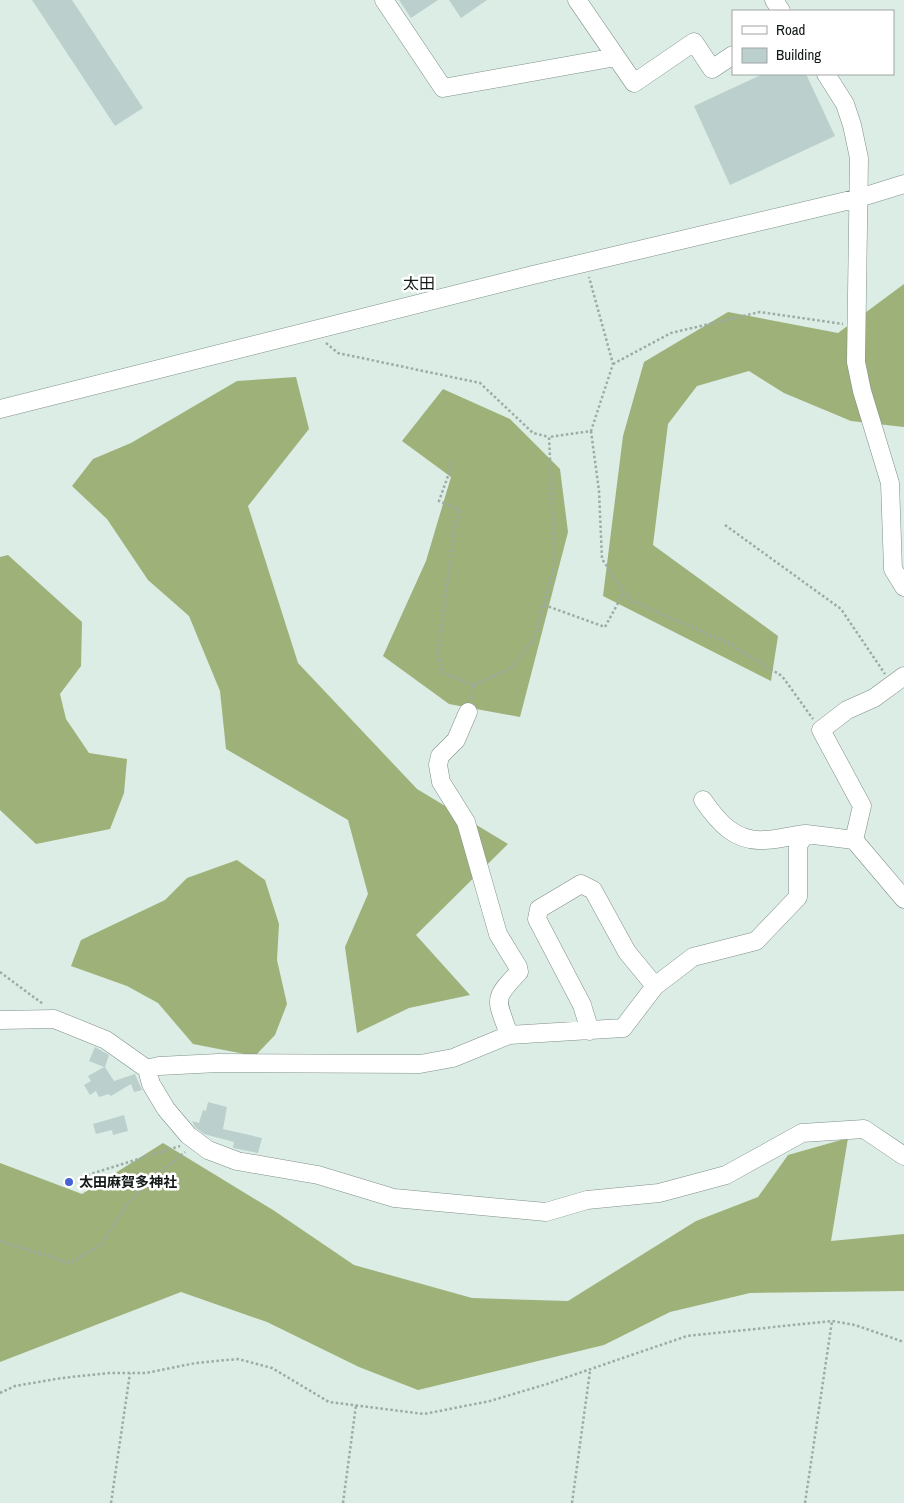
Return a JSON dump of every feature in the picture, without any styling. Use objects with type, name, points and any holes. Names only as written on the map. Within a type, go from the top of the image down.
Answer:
[{"type":"street","points":[[384,0],[444,88],[616,57]]},
{"type":"street","points":[[577,0],[634,83],[694,42],[712,68],[732,56]]},
{"type":"street","points":[[827,75],[845,104],[852,125],[859,158],[856,362],[862,391],[890,483],[893,569],[904,587]]},
{"type":"street","points":[[0,409],[585,263],[859,198],[904,184]]},
{"type":"street","points":[[885,463],[904,474]]},
{"type":"street","points":[[854,840],[862,806],[821,730],[847,710],[874,698],[899,681]]},
{"type":"street","points":[[468,712],[456,740],[440,756],[438,765],[441,782],[466,822],[498,934],[518,966],[519,972],[500,992],[497,1001],[509,1036]]},
{"type":"street","points":[[704,800],[718,822],[733,832],[755,840],[806,834],[854,840],[904,898]]},
{"type":"street","points":[[147,1069],[159,1066],[218,1063],[420,1064],[453,1058],[509,1036],[623,1028],[655,986],[693,957],[756,940],[798,897],[798,845],[806,834]]},
{"type":"street","points":[[590,1031],[582,1005],[537,919],[539,909],[581,884],[593,890],[626,952],[655,986]]},
{"type":"street","points":[[0,1020],[54,1018],[106,1040],[147,1069],[151,1084],[166,1109],[196,1141],[208,1150],[237,1161],[318,1175],[394,1198],[546,1212],[587,1200],[659,1192],[726,1175],[802,1133],[864,1129],[904,1156]]},
{"type":"path","points":[[585,263],[613,364],[591,431],[599,491],[602,559],[630,600],[730,644],[782,676],[821,730]]},
{"type":"path","points":[[613,364],[671,333],[760,312],[857,327]]},
{"type":"path","points":[[312,332],[338,353],[480,383],[533,433],[549,437],[591,431]]},
{"type":"path","points":[[453,462],[439,501],[460,510],[454,532],[438,653],[442,673],[474,685],[513,667],[534,639],[555,565],[549,437]]},
{"type":"path","points":[[725,525],[842,609],[899,681]]},
{"type":"path","points":[[544,605],[605,627],[624,592]]},
{"type":"path","points":[[468,712],[474,685]]},
{"type":"path","points":[[0,972],[48,1008],[54,1018]]},
{"type":"path","points":[[78,1178],[196,1141]]},
{"type":"path","points":[[0,1241],[70,1263],[102,1244],[126,1206],[148,1183],[196,1141]]},
{"type":"path","points":[[805,1503],[832,1321]]},
{"type":"path","points":[[0,1392],[14,1386],[62,1378],[146,1373],[196,1363],[238,1359],[272,1368],[329,1402],[424,1414],[490,1401],[590,1370],[687,1336],[832,1321],[855,1325],[904,1342]]},
{"type":"path","points":[[572,1503],[590,1370]]},
{"type":"path","points":[[110,1503],[130,1373]]},
{"type":"path","points":[[343,1503],[356,1405]]},
{"type":"green space","points":[[904,284],[904,427],[851,421],[784,393],[749,371],[697,386],[668,424],[653,545],[778,636],[771,681],[603,596],[623,436],[644,362],[728,312],[838,333]]},
{"type":"green space","points":[[296,377],[309,429],[248,506],[298,663],[417,789],[508,844],[416,935],[470,995],[409,1008],[357,1033],[345,947],[368,894],[348,820],[226,749],[220,691],[189,616],[148,580],[107,519],[72,486],[93,459],[131,443],[237,381]]},
{"type":"green space","points":[[443,389],[510,419],[560,469],[568,532],[520,717],[449,704],[383,656],[426,561],[451,477],[402,441]]},
{"type":"green space","points":[[8,555],[82,622],[81,666],[60,694],[66,719],[89,753],[127,759],[124,793],[110,829],[36,844],[0,810],[0,557]]},
{"type":"green space","points":[[237,860],[265,880],[279,924],[277,960],[287,1004],[275,1035],[255,1056],[193,1044],[158,1003],[127,986],[71,966],[81,940],[165,900],[187,878]]},
{"type":"green space","points":[[848,1138],[831,1241],[904,1234],[904,1291],[750,1293],[670,1312],[604,1345],[418,1390],[359,1367],[267,1322],[181,1292],[0,1362],[0,1163],[82,1194],[163,1143],[273,1210],[354,1265],[472,1298],[568,1301],[696,1221],[758,1197],[788,1155]]},
{"type":"building","points":[[32,0],[72,0],[143,108],[115,126]]},
{"type":"building","points":[[399,0],[438,0],[411,18]]},
{"type":"building","points":[[449,0],[487,0],[461,18]]},
{"type":"building","points":[[761,75],[806,75],[835,136],[730,185],[694,106]]},
{"type":"building","points":[[95,1047],[109,1055],[105,1067],[114,1081],[135,1074],[142,1090],[134,1092],[131,1084],[111,1096],[109,1094],[99,1097],[96,1091],[90,1095],[84,1085],[91,1081],[88,1076],[104,1067],[89,1061]]},
{"type":"building","points":[[208,1102],[227,1107],[223,1129],[262,1138],[258,1153],[233,1148],[234,1142],[204,1134],[195,1127],[192,1121],[199,1123],[203,1110],[206,1111]]},
{"type":"building","points":[[124,1115],[128,1131],[113,1135],[112,1130],[96,1134],[93,1124]]},
{"type":"place","name":"太田麻賀多神社","points":[[69,1182]]},
{"type":"district","name":"太田","points":[[419,283]]}]
